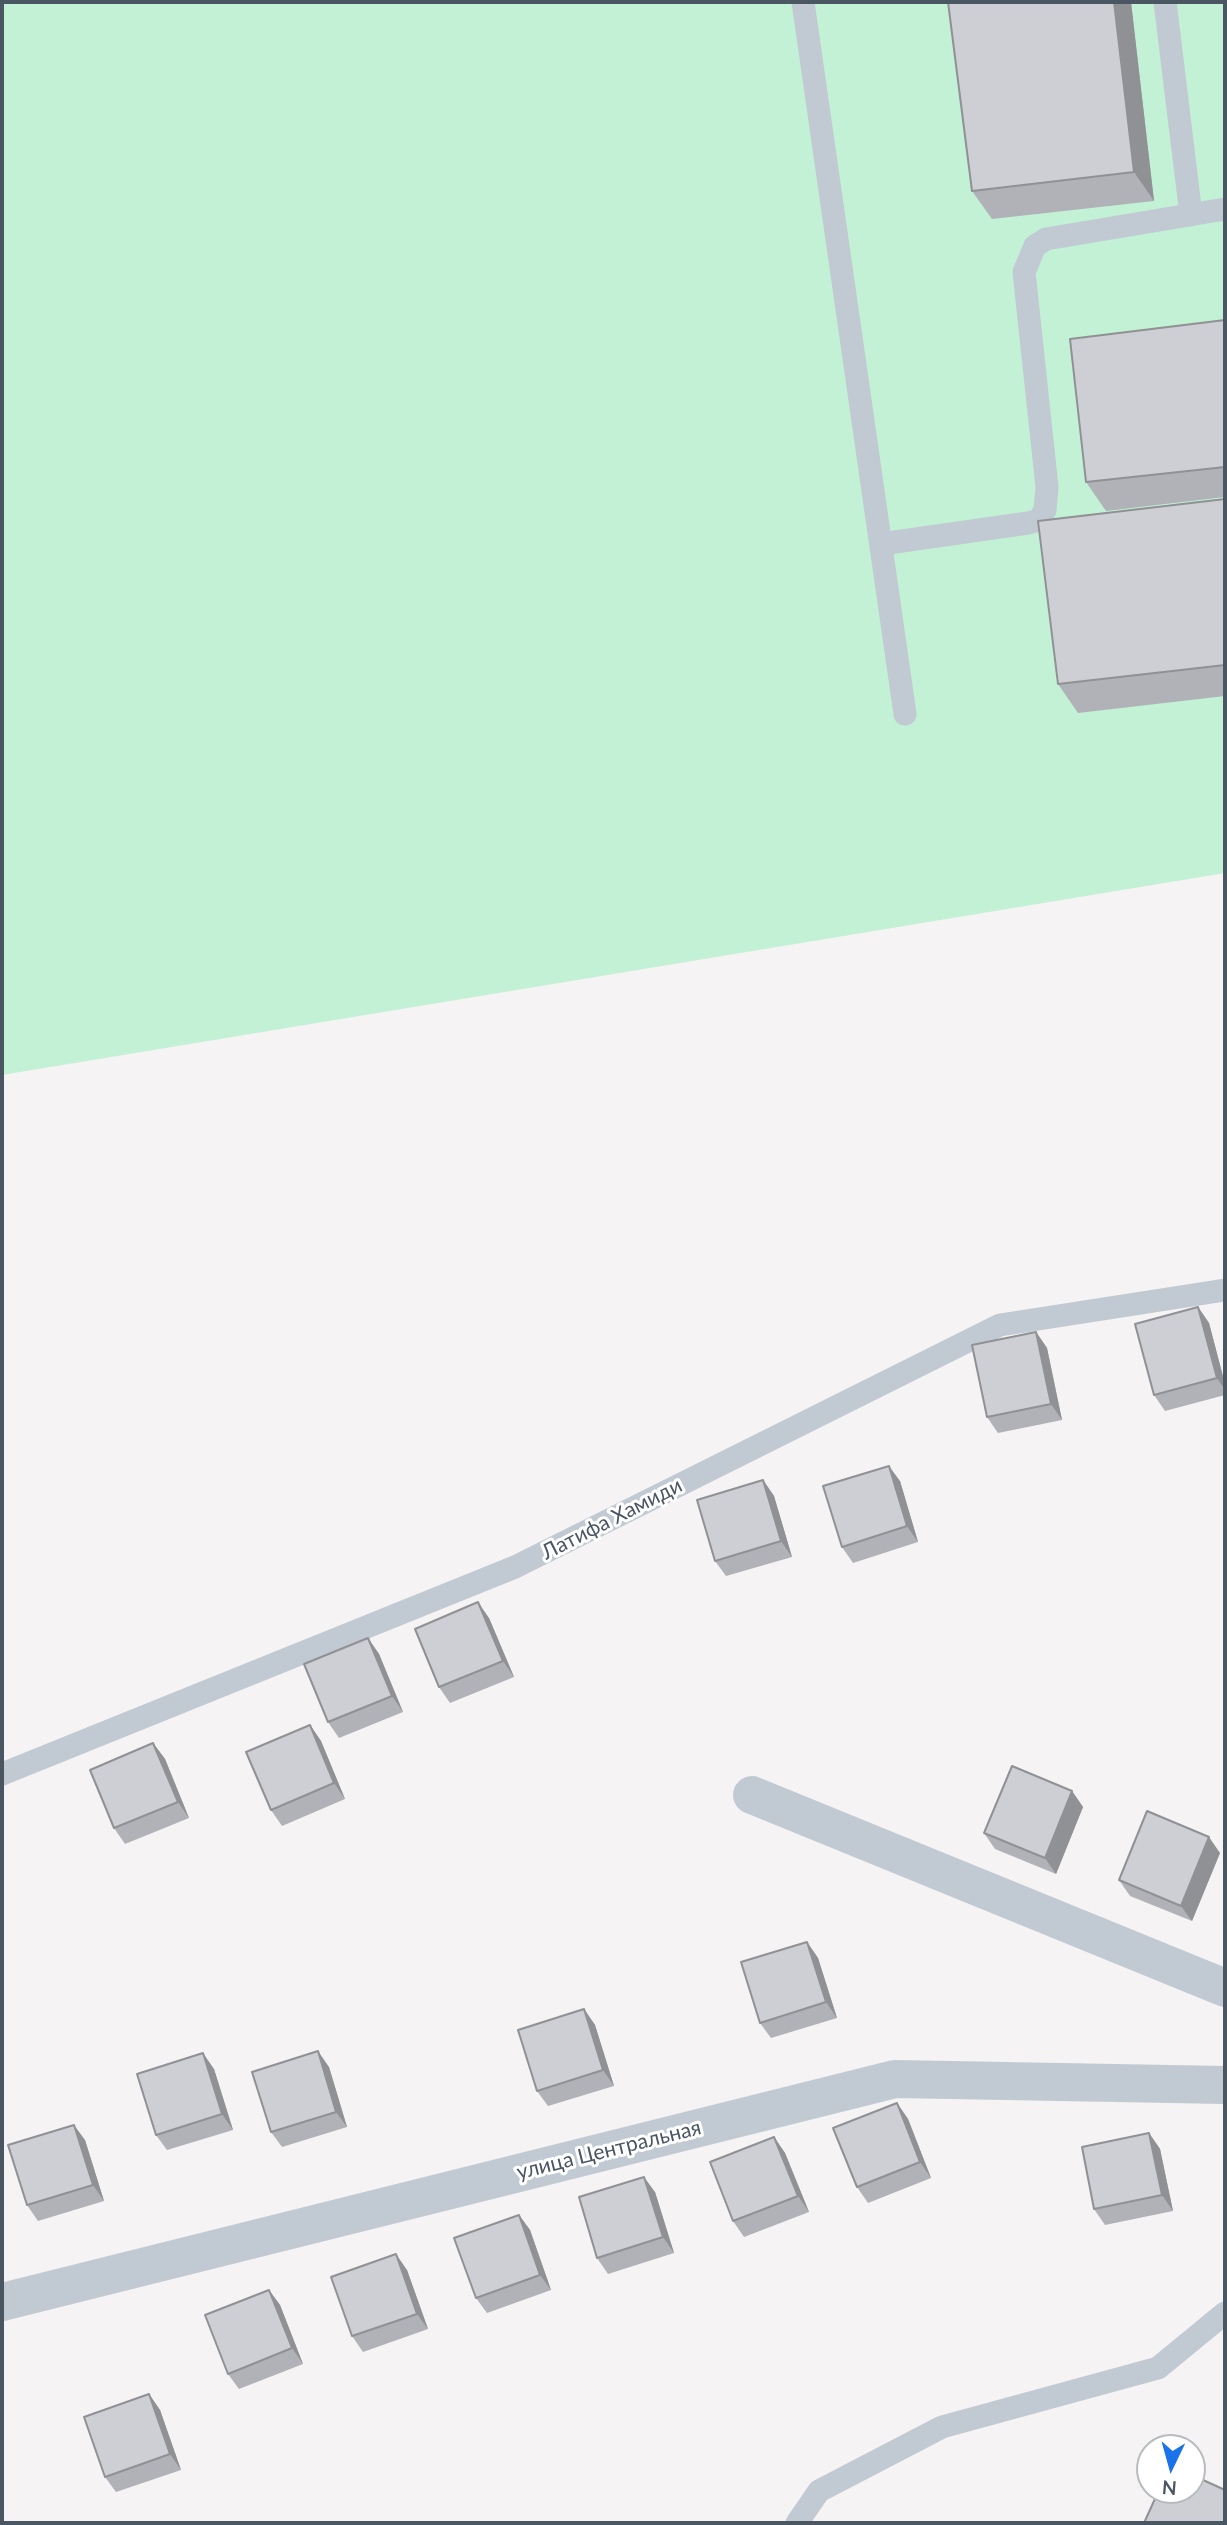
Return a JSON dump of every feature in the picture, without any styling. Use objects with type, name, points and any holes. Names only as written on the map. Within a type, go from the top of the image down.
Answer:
[{"type":"street","points":[[752,1794],[1225,1988]]},
{"type":"street","name":"улица Центральная","points":[[2,2302],[895,2079],[1225,2085]]},
{"type":"lane","points":[[803,2],[905,714]]},
{"type":"lane","points":[[1165,2],[1191,215]]},
{"type":"lane","points":[[881,544],[1039,520],[1048,500],[1025,281],[1028,257],[1035,246],[1046,239],[1225,209]]},
{"type":"lane","name":"Латифа Хамиди","points":[[2,1774],[515,1567],[1000,1325],[1225,1290]]},
{"type":"lane","points":[[797,2523],[819,2491],[942,2427],[1158,2368],[1225,2313]]},
{"type":"green space","points":[[2,2],[1225,2],[1225,873],[2,1075]]},
{"type":"building","points":[[948,2],[1114,2],[1134,172],[972,191]]},
{"type":"building","points":[[1225,320],[1225,467],[1086,482],[1070,339]]},
{"type":"building","points":[[1225,499],[1225,665],[1058,684],[1038,521]]},
{"type":"building","points":[[1198,1307],[1217,1378],[1154,1395],[1135,1324]]},
{"type":"building","points":[[1036,1332],[1051,1404],[987,1417],[972,1345]]},
{"type":"building","points":[[889,1466],[907,1526],[842,1547],[823,1486]]},
{"type":"building","points":[[763,1480],[781,1541],[715,1561],[697,1500]]},
{"type":"building","points":[[478,1602],[503,1661],[439,1687],[415,1629]]},
{"type":"building","points":[[368,1638],[392,1696],[328,1722],[304,1664]]},
{"type":"building","points":[[310,1725],[334,1783],[271,1810],[246,1752]]},
{"type":"building","points":[[153,1743],[178,1802],[114,1828],[90,1770]]},
{"type":"building","points":[[1012,1766],[1072,1791],[1045,1858],[984,1833]]},
{"type":"building","points":[[1147,1811],[1209,1837],[1181,1906],[1119,1880]]},
{"type":"building","points":[[807,1942],[826,2002],[760,2023],[741,1962]]},
{"type":"building","points":[[584,2009],[603,2070],[537,2091],[518,2030]]},
{"type":"building","points":[[318,2051],[336,2112],[271,2132],[252,2072]]},
{"type":"building","points":[[203,2053],[222,2114],[156,2135],[137,2074]]},
{"type":"building","points":[[897,2103],[920,2162],[857,2187],[833,2128]]},
{"type":"building","points":[[74,2125],[93,2185],[27,2205],[8,2145]]},
{"type":"building","points":[[1149,2133],[1162,2195],[1094,2209],[1082,2147]]},
{"type":"building","points":[[774,2137],[798,2196],[733,2221],[710,2162]]},
{"type":"building","points":[[644,2177],[663,2237],[597,2258],[579,2197]]},
{"type":"building","points":[[519,2215],[540,2275],[476,2298],[454,2238]]},
{"type":"building","points":[[396,2254],[417,2314],[352,2336],[331,2277]]},
{"type":"building","points":[[269,2290],[292,2348],[228,2374],[205,2315]]},
{"type":"building","points":[[149,2394],[170,2454],[105,2477],[84,2417]]},
{"type":"building","points":[[1206,2481],[1225,2490],[1225,2523],[1144,2523],[1153,2504],[1206,2504]]}]
